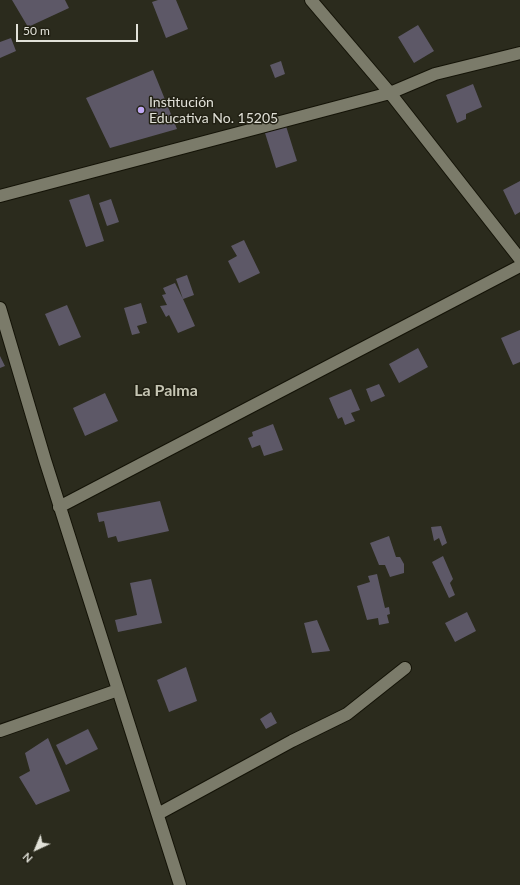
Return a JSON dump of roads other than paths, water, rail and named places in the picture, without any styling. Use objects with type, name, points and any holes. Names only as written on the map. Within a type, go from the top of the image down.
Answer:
[{"type":"street","points":[[311,0],[390,93],[520,259]]},
{"type":"street","points":[[0,196],[390,93],[436,74],[520,53]]},
{"type":"street","points":[[59,507],[520,266]]},
{"type":"street","points":[[0,308],[2,321],[59,507],[180,885]]},
{"type":"street","points":[[158,814],[292,741],[347,714],[405,668]]},
{"type":"street","points":[[0,731],[118,690]]},
{"type":"place","name":"Institución Educativa No. 15205","points":[[141,110]]},
{"type":"district","name":"La Palma","points":[[166,391]]}]
